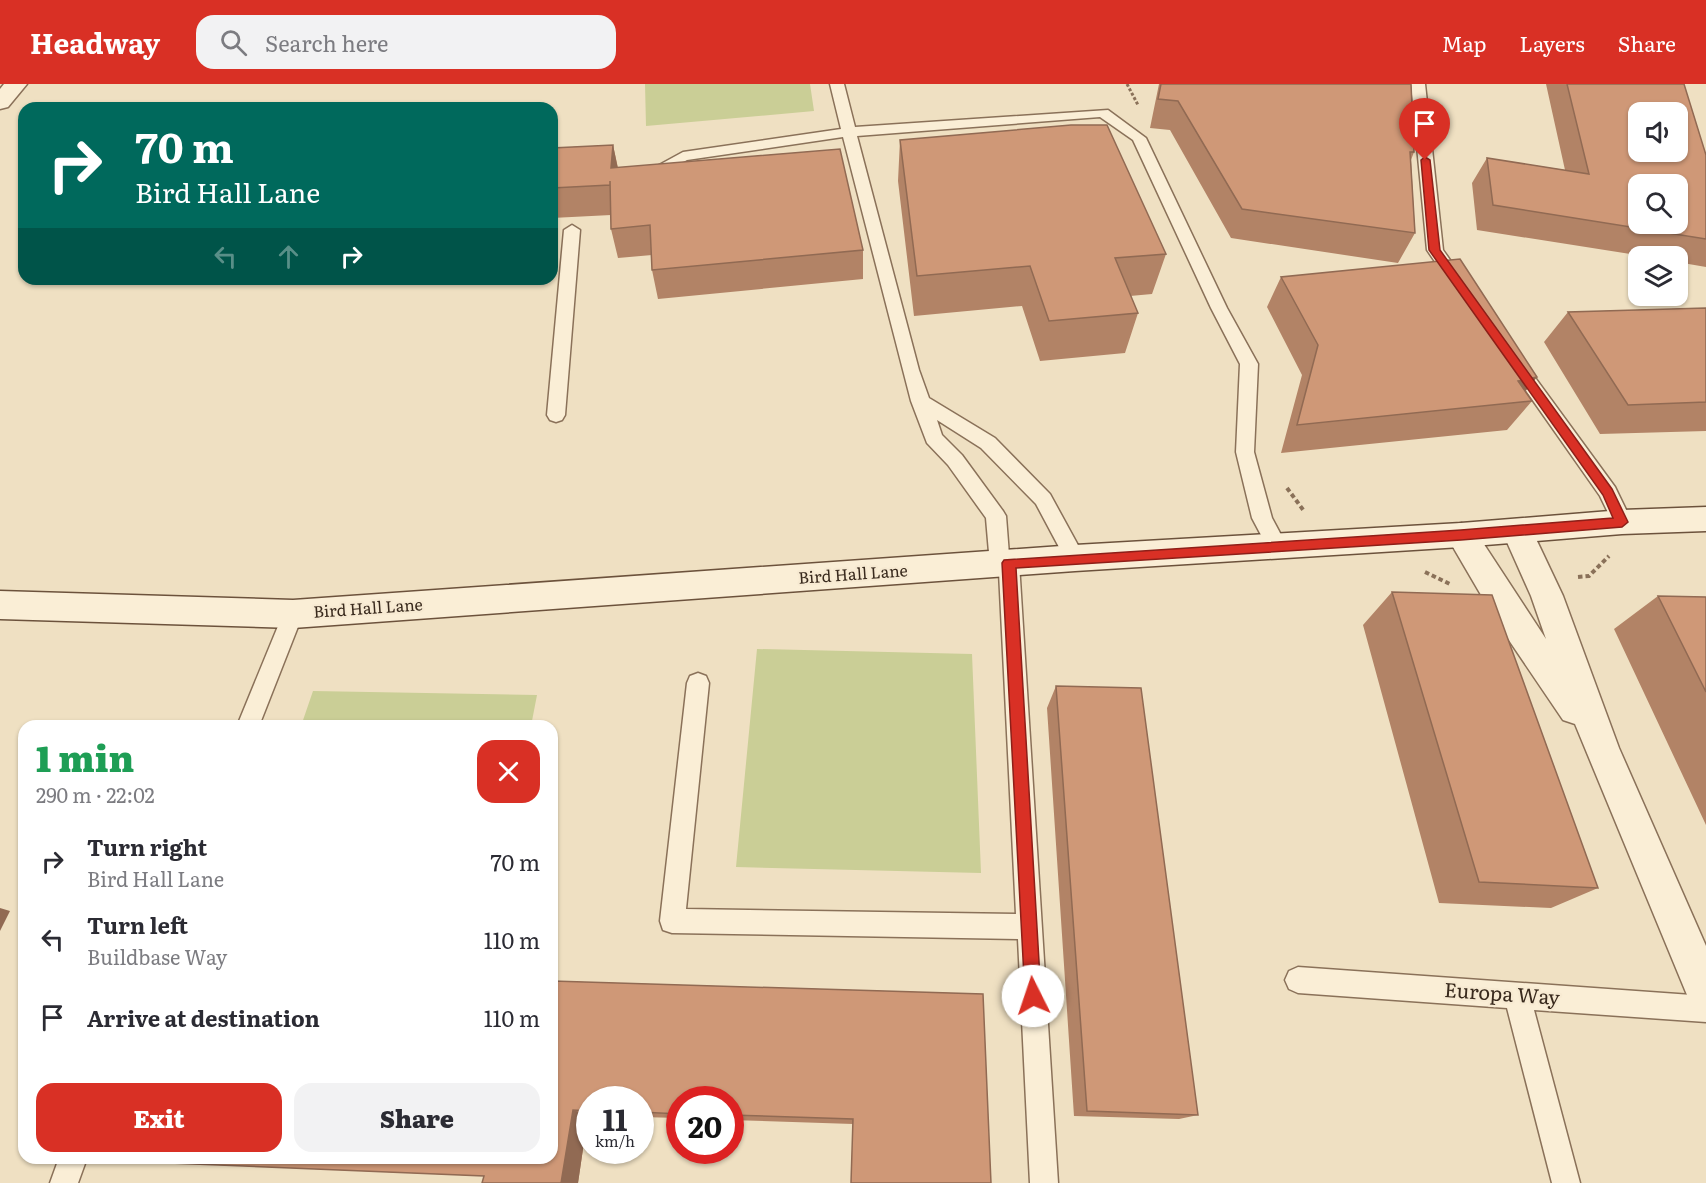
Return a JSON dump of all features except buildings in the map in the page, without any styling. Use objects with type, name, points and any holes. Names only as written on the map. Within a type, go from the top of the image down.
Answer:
[{"type":"street","points":[[0,102],[16,84]]},
{"type":"street","name":"Bird Hall Lane","points":[[0,605],[293,614],[1075,558],[1461,535],[1622,522],[1706,519]]},
{"type":"street","points":[[1516,531],[1547,596],[1601,748],[1706,993]]},
{"type":"street","points":[[1461,535],[1510,614],[1601,748]]},
{"type":"lane","points":[[837,84],[910,370],[934,438],[955,460],[996,516],[1004,564],[1044,1183]]},
{"type":"lane","points":[[1418,84],[1434,250],[1468,297]]},
{"type":"lane","points":[[634,183],[683,156],[849,132],[1103,113],[1138,138],[1219,308],[1249,363],[1245,452],[1262,518],[1277,546]]},
{"type":"lane","points":[[556,415],[572,230]]},
{"type":"lane","points":[[1502,345],[1608,492],[1622,522]]},
{"type":"lane","points":[[921,401],[988,443],[1043,499],[1075,558]]},
{"type":"lane","points":[[250,720],[293,614]]},
{"type":"lane","points":[[698,683],[672,921],[1029,927]]},
{"type":"lane","name":"Europa Way","points":[[1298,980],[1706,1009]]},
{"type":"lane","points":[[1517,996],[1566,1183]]},
{"type":"lane","points":[[64,1183],[71,1164]]},
{"type":"green space","points":[[645,84],[810,84],[814,111],[646,126]]},
{"type":"green space","points":[[757,649],[972,654],[981,873],[736,867]]},
{"type":"green space","points":[[313,691],[537,695],[532,720],[303,720]]},
{"type":"route","points":[[1033,996],[1010,620],[1009,563],[1461,535],[1622,522],[1608,492],[1434,250],[1425,160]]}]
